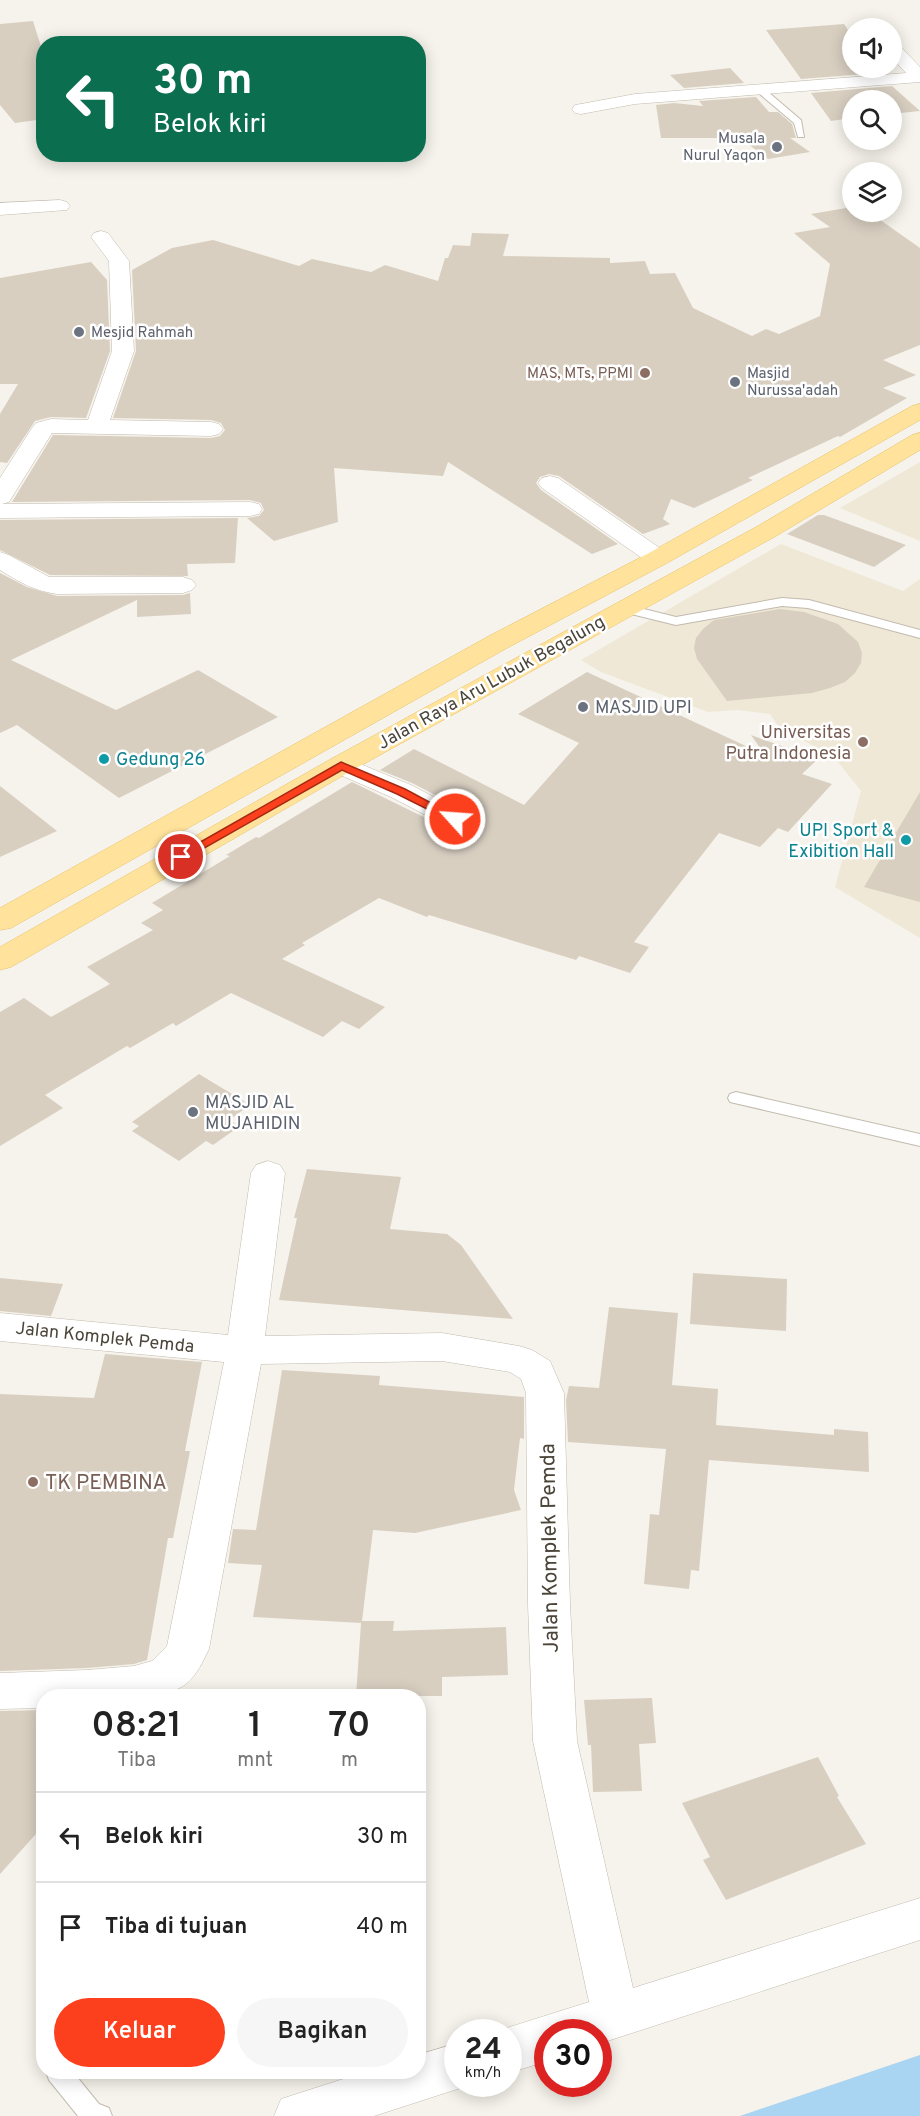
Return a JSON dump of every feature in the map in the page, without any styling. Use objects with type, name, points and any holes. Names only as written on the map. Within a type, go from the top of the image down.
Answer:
[{"type":"main road","name":"Jalan Raya Aru Lubuk Begalung","points":[[0,921],[498,642],[658,558],[920,411]]},
{"type":"main road","name":"Jalan Raya Aru Lubuk Begalung","points":[[0,960],[341,765],[766,531],[920,440]]},
{"type":"main road","points":[[498,642],[537,659]]},
{"type":"street","points":[[902,58],[920,77]]},
{"type":"street","points":[[581,109],[635,99],[920,77]]},
{"type":"street","points":[[0,208],[60,206]]},
{"type":"street","points":[[97,426],[123,351],[119,261],[101,237]]},
{"type":"street","points":[[0,497],[44,428],[97,426],[211,429]]},
{"type":"street","points":[[550,483],[658,558]]},
{"type":"street","points":[[0,511],[250,509]]},
{"type":"street","points":[[0,560],[42,584],[57,586],[183,585]]},
{"type":"street","points":[[341,765],[401,791],[455,819]]},
{"type":"street","points":[[39,1689],[135,1684],[165,1675],[180,1664],[188,1649],[245,1350],[268,1173]]},
{"type":"street","name":"Jalan Komplek Pemda","points":[[0,1327],[245,1350],[442,1347],[519,1360],[537,1371],[545,1393],[549,1604],[555,1741],[616,2017]]},
{"type":"street","points":[[0,1691],[36,1689]]},
{"type":"street","points":[[609,2019],[920,1919]]},
{"type":"street","points":[[426,2076],[444,2070]]},
{"type":"street","points":[[299,2116],[417,2079]]},
{"type":"lane","points":[[758,88],[798,122],[801,135]]},
{"type":"lane","points":[[624,608],[671,621],[782,602],[809,604],[920,634]]},
{"type":"lane","points":[[736,1098],[920,1140]]},
{"type":"lane","points":[[64,2079],[92,2114],[100,2116]]},
{"type":"shaded area","points":[[920,462],[920,541],[840,508]]},
{"type":"shaded area","name":"Universitas Putra Indonesia","points":[[781,544],[903,591],[920,579],[920,938],[835,887],[861,791],[834,757],[779,727],[770,714],[738,710],[708,712],[601,672],[581,660]]},
{"type":"water","points":[[920,2055],[920,2116],[740,2116]]},
{"type":"building","points":[[33,21],[38,36],[36,120],[15,123],[0,105],[0,24]]},
{"type":"building","points":[[842,24],[842,76],[801,79],[766,30]]},
{"type":"building","points":[[730,68],[744,83],[684,88],[670,75]]},
{"type":"building","points":[[892,86],[896,90],[846,90]]},
{"type":"building","points":[[842,90],[842,119],[831,121],[811,93]]},
{"type":"building","points":[[902,95],[920,111],[902,113]]},
{"type":"building","points":[[756,97],[769,112],[778,112],[792,124],[796,138],[790,138],[810,152],[768,159],[740,138],[661,138],[656,105],[674,103],[703,106],[699,101]]},
{"type":"building","points":[[842,209],[842,222],[883,222],[920,248],[920,345],[883,360],[916,375],[883,388],[907,398],[840,437],[748,478],[753,480],[694,508],[671,499],[663,519],[670,524],[643,534],[559,476],[549,474],[540,477],[536,483],[541,490],[618,544],[592,554],[448,462],[443,476],[334,468],[338,522],[274,541],[247,518],[259,516],[264,510],[261,503],[250,500],[12,502],[53,435],[211,438],[220,436],[225,430],[221,423],[211,420],[113,418],[136,351],[132,270],[172,248],[213,240],[299,266],[312,259],[371,272],[385,265],[438,281],[445,258],[448,258],[453,245],[470,246],[472,233],[509,234],[503,256],[610,258],[610,263],[645,261],[650,274],[675,273],[693,308],[752,336],[766,329],[779,334],[820,316],[830,264],[794,233],[830,227],[811,214]]},
{"type":"building","points":[[91,262],[107,280],[110,351],[86,418],[51,417],[35,421],[7,463],[0,462],[0,414],[18,384],[0,384],[0,278]]},
{"type":"building","points":[[818,515],[824,515],[906,545],[874,567],[787,534]]},
{"type":"building","points":[[238,518],[235,563],[187,564],[188,576],[50,575],[0,550],[0,520]]},
{"type":"building","points":[[0,573],[27,587],[57,596],[183,595],[190,593],[191,614],[137,617],[137,600],[11,660],[116,710],[198,670],[278,717],[119,798],[17,725],[0,733]]},
{"type":"building","points":[[780,609],[804,612],[838,624],[858,642],[862,653],[861,663],[855,673],[845,682],[830,688],[812,693],[727,701],[697,659],[694,648],[696,638],[714,620]]},
{"type":"building","points":[[587,672],[765,755],[751,735],[818,759],[802,774],[832,784],[788,832],[778,828],[760,847],[719,833],[634,942],[649,947],[630,973],[579,956],[576,960],[429,915],[427,917],[379,898],[302,943],[305,945],[282,959],[385,1007],[359,1029],[342,1021],[323,1037],[231,993],[176,1026],[173,1023],[130,1048],[127,1046],[45,1095],[63,1108],[0,1146],[0,1012],[24,998],[51,1017],[110,984],[87,967],[153,930],[141,923],[163,910],[152,903],[230,856],[226,855],[256,837],[259,838],[352,782],[444,827],[456,830],[467,826],[472,819],[466,811],[412,783],[380,770],[414,749],[524,805],[579,743],[518,714]]},
{"type":"building","points":[[0,786],[57,831],[0,857]]},
{"type":"building","name":"UPI Sport & Exibition Hall","points":[[920,792],[920,902],[864,887]]},
{"type":"building","name":"MASJID AL MUJAHIDIN","points":[[199,1074],[250,1105],[229,1120],[240,1126],[213,1145],[206,1141],[179,1161],[132,1131],[139,1126],[132,1122]]},
{"type":"building","points":[[307,1169],[401,1177],[390,1229],[447,1234],[461,1245],[513,1319],[279,1300],[297,1218],[294,1218]]},
{"type":"building","points":[[693,1273],[787,1279],[786,1331],[690,1324]]},
{"type":"building","points":[[0,1278],[63,1284],[51,1316],[0,1311]]},
{"type":"building","points":[[609,1307],[678,1313],[672,1385],[718,1389],[716,1425],[834,1435],[834,1429],[868,1432],[869,1472],[709,1460],[699,1571],[691,1570],[689,1589],[644,1584],[650,1514],[659,1515],[666,1449],[568,1442],[566,1400],[569,1386],[599,1388]]},
{"type":"building","points":[[105,1354],[202,1362],[185,1451],[190,1451],[173,1538],[168,1538],[147,1660],[134,1664],[87,1668],[0,1671],[0,1394],[94,1398]]},
{"type":"building","points":[[282,1370],[380,1376],[379,1385],[524,1397],[524,1439],[520,1438],[514,1490],[521,1510],[415,1533],[373,1530],[362,1621],[394,1621],[393,1631],[506,1627],[508,1675],[442,1677],[442,1696],[426,1696],[426,1689],[356,1689],[361,1623],[253,1617],[262,1565],[228,1563],[233,1529],[256,1530]]},
{"type":"building","points":[[652,1698],[656,1743],[639,1744],[642,1791],[593,1792],[591,1745],[588,1745],[584,1700]]},
{"type":"building","points":[[36,1710],[36,1834],[0,1874],[0,1711]]},
{"type":"building","points":[[818,1757],[839,1796],[837,1797],[866,1844],[726,1900],[703,1860],[710,1857],[682,1803]]},
{"type":"place","name":"Musala Nurul Yaqon","points":[[777,147]]},
{"type":"place","name":"Mesjid Rahmah","points":[[79,332]]},
{"type":"place","name":"MAS, MTs, PPMI","points":[[645,373]]},
{"type":"place","name":"Masjid Nurussa'adah","points":[[735,382]]},
{"type":"place","name":"MASJID UPI","points":[[583,707]]},
{"type":"place","name":"Universitas Putra Indonesia","points":[[863,742]]},
{"type":"place","name":"Gedung 26","points":[[104,759]]},
{"type":"place","name":"UPI Sport & Exibition Hall","points":[[906,840]]},
{"type":"place","name":"MASJID AL MUJAHIDIN","points":[[193,1112]]},
{"type":"place","name":"TK PEMBINA","points":[[33,1482]]},
{"type":"route","points":[[181,857],[341,765],[401,791],[455,819]]}]
